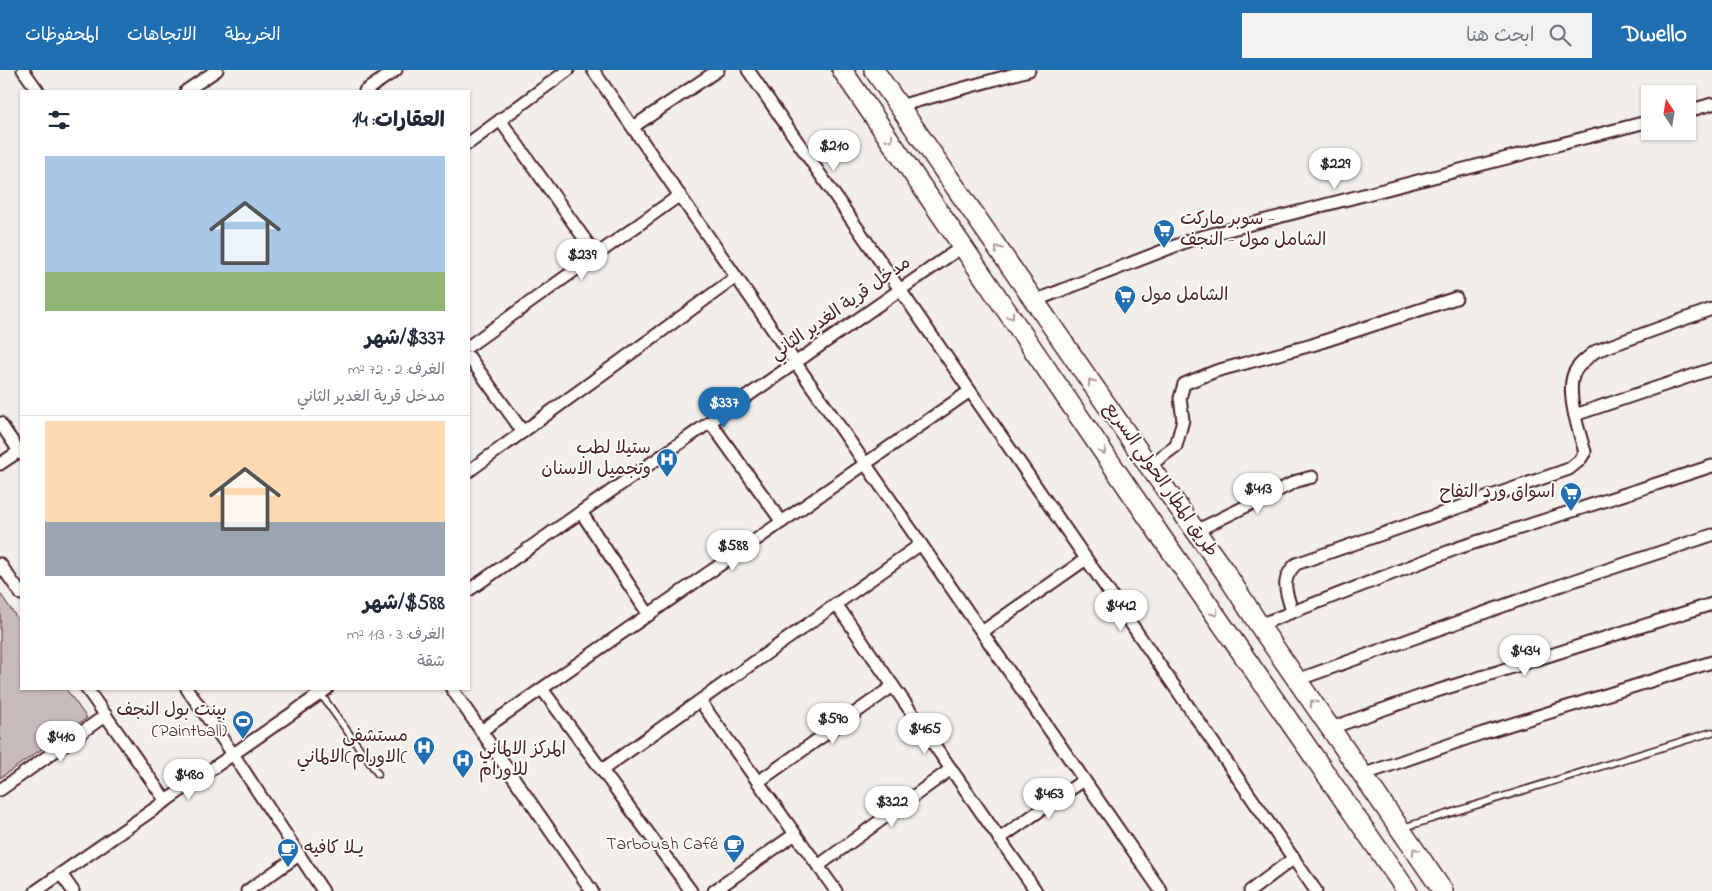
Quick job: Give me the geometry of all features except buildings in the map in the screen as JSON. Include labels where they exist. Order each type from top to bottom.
[{"type":"highway","name":"طريق المطار الحولي السريع","points":[[842,70],[1160,535],[1407,891]]},
{"type":"highway","name":"طريق المطار الحولي السريع","points":[[874,70],[1149,466],[1225,572],[1259,625],[1443,891]]},
{"type":"highway","points":[[1160,535],[1191,525]]},
{"type":"highway","points":[[1198,590],[1209,577],[1225,572]]},
{"type":"street","points":[[23,70],[37,90]]},
{"type":"street","points":[[187,90],[217,70]]},
{"type":"street","points":[[366,90],[396,70]]},
{"type":"street","points":[[470,142],[568,70]]},
{"type":"street","points":[[593,70],[1161,891]]},
{"type":"street","points":[[633,127],[718,70]]},
{"type":"street","points":[[748,70],[1316,891]]},
{"type":"street","points":[[899,106],[1029,70]]},
{"type":"street","points":[[1696,109],[1712,104]]},
{"type":"street","points":[[500,120],[596,255]]},
{"type":"street","points":[[1034,301],[1194,239],[1641,123]]},
{"type":"street","points":[[470,345],[680,195]]},
{"type":"street","name":"مدخل قرية الغدير الثاني","points":[[471,584],[582,512],[963,246]]},
{"type":"street","points":[[470,470],[736,277]]},
{"type":"street","points":[[1149,466],[1176,446],[1183,420],[1180,398],[1184,384],[1216,371],[1312,345],[1456,298]]},
{"type":"street","points":[[1292,612],[1285,582],[1288,572],[1296,564],[1569,469],[1579,461],[1585,452],[1575,414],[1572,387],[1573,375],[1582,363],[1596,351],[1712,309]]},
{"type":"street","points":[[470,358],[522,432]]},
{"type":"street","points":[[1575,414],[1712,369]]},
{"type":"street","points":[[481,731],[970,391]]},
{"type":"street","points":[[710,422],[782,522]]},
{"type":"street","points":[[0,423],[20,451]]},
{"type":"street","points":[[0,464],[20,453]]},
{"type":"street","points":[[1259,625],[1458,548],[1712,466]]},
{"type":"street","points":[[1191,525],[1297,481],[1312,477]]},
{"type":"street","points":[[582,512],[649,615]]},
{"type":"street","points":[[1297,680],[1567,583],[1712,535]]},
{"type":"street","points":[[602,770],[921,544]]},
{"type":"street","points":[[982,632],[1086,560]]},
{"type":"street","points":[[0,564],[20,593]]},
{"type":"street","points":[[836,604],[1036,891]]},
{"type":"street","points":[[1331,728],[1421,696],[1712,604]]},
{"type":"street","points":[[1362,775],[1493,730],[1712,662]]},
{"type":"street","points":[[758,782],[893,686]]},
{"type":"street","points":[[542,689],[690,891]]},
{"type":"street","points":[[89,690],[166,801]]},
{"type":"street","points":[[188,690],[233,754],[324,891]]},
{"type":"street","points":[[453,690],[592,891]]},
{"type":"street","points":[[36,891],[324,691]]},
{"type":"street","points":[[700,701],[836,891]]},
{"type":"street","points":[[0,790],[106,715]]},
{"type":"street","points":[[818,866],[951,769]]},
{"type":"street","points":[[999,839],[1084,780]]},
{"type":"street","points":[[714,891],[795,834]]},
{"type":"street","points":[[247,891],[299,855]]},
{"type":"street","points":[[1250,891],[1294,858]]},
{"type":"street","points":[[61,874],[73,891]]},
{"type":"lane","points":[[324,691],[378,774]]},
{"type":"lane","points":[[1400,828],[1712,732]]},
{"type":"place","name":"سوبر ماركت - الشامل مول - النجف","points":[[1164,249]]},
{"type":"place","name":"الشامل مول","points":[[1125,315]]},
{"type":"place","name":"ستيلا لطب وتجميل الاسنان","points":[[667,478]]},
{"type":"place","name":"اسواق ورد التفاح","points":[[1571,512]]},
{"type":"place","name":"بينت بول النجف (Paintball)","points":[[243,740]]},
{"type":"place","name":"مستشفى الاورام)الالماني(","points":[[424,766]]},
{"type":"place","name":"المركز الالماني للاورام","points":[[463,779]]},
{"type":"place","name":"Tarboush Café","points":[[734,864]]},
{"type":"place","name":"يـلا كافيه","points":[[288,868]]}]
